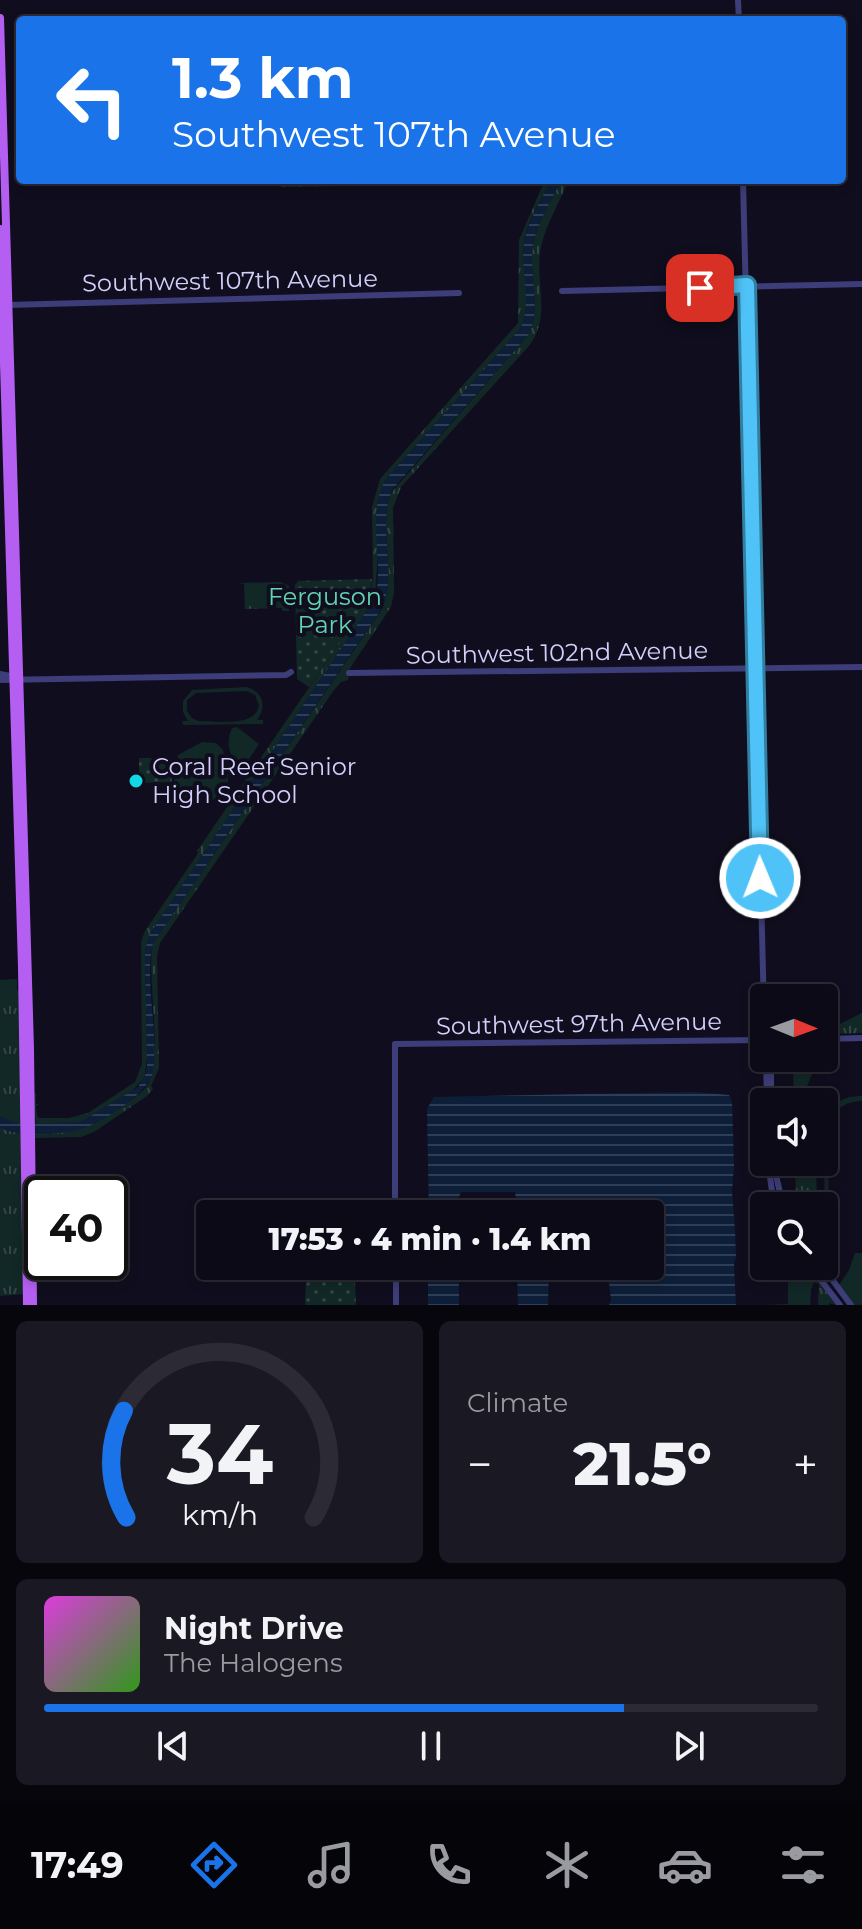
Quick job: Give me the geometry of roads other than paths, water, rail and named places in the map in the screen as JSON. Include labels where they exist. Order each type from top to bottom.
[{"type":"main road","points":[[0,18],[30,1305]]},
{"type":"main road","points":[[0,229],[5,305]]},
{"type":"street","points":[[743,184],[763,984]]},
{"type":"street","points":[[562,291],[862,284]]},
{"type":"street","name":"Southwest 107th Avenue","points":[[5,305],[459,293]]},
{"type":"street","name":"Southwest 102nd Avenue","points":[[349,673],[862,667]]},
{"type":"street","points":[[0,677],[286,675],[291,672]]},
{"type":"street","points":[[838,1039],[862,1038]]},
{"type":"street","name":"Southwest 97th Avenue","points":[[395,1200],[395,1044],[750,1040]]},
{"type":"street","points":[[396,1280],[396,1305]]},
{"type":"street","points":[[821,1280],[840,1305]]},
{"type":"street","points":[[832,1280],[851,1305]]},
{"type":"water","points":[[549,184],[559,184],[541,220],[533,245],[535,301],[529,334],[392,490],[386,520],[388,581],[381,610],[153,943],[150,975],[154,1055],[150,1080],[122,1107],[78,1130],[38,1134],[0,1128],[0,1116],[18,1124],[81,1122],[138,1087],[147,1066],[145,951],[149,935],[375,598],[377,507],[386,479],[520,329],[526,308],[524,243],[531,219]]},
{"type":"water","points":[[694,1092],[729,1095],[732,1102],[736,1305],[609,1305],[609,1280],[664,1280],[664,1200],[516,1200],[515,1192],[461,1192],[458,1200],[429,1200],[427,1109],[434,1097]]},
{"type":"water","points":[[428,1280],[459,1280],[459,1305],[428,1305]]},
{"type":"water","points":[[517,1280],[549,1280],[548,1305],[518,1305]]},
{"type":"place","name":"Coral Reef Senior High School","points":[[136,781]]},
{"type":"park label","name":"Ferguson Park","points":[[325,611]]}]
